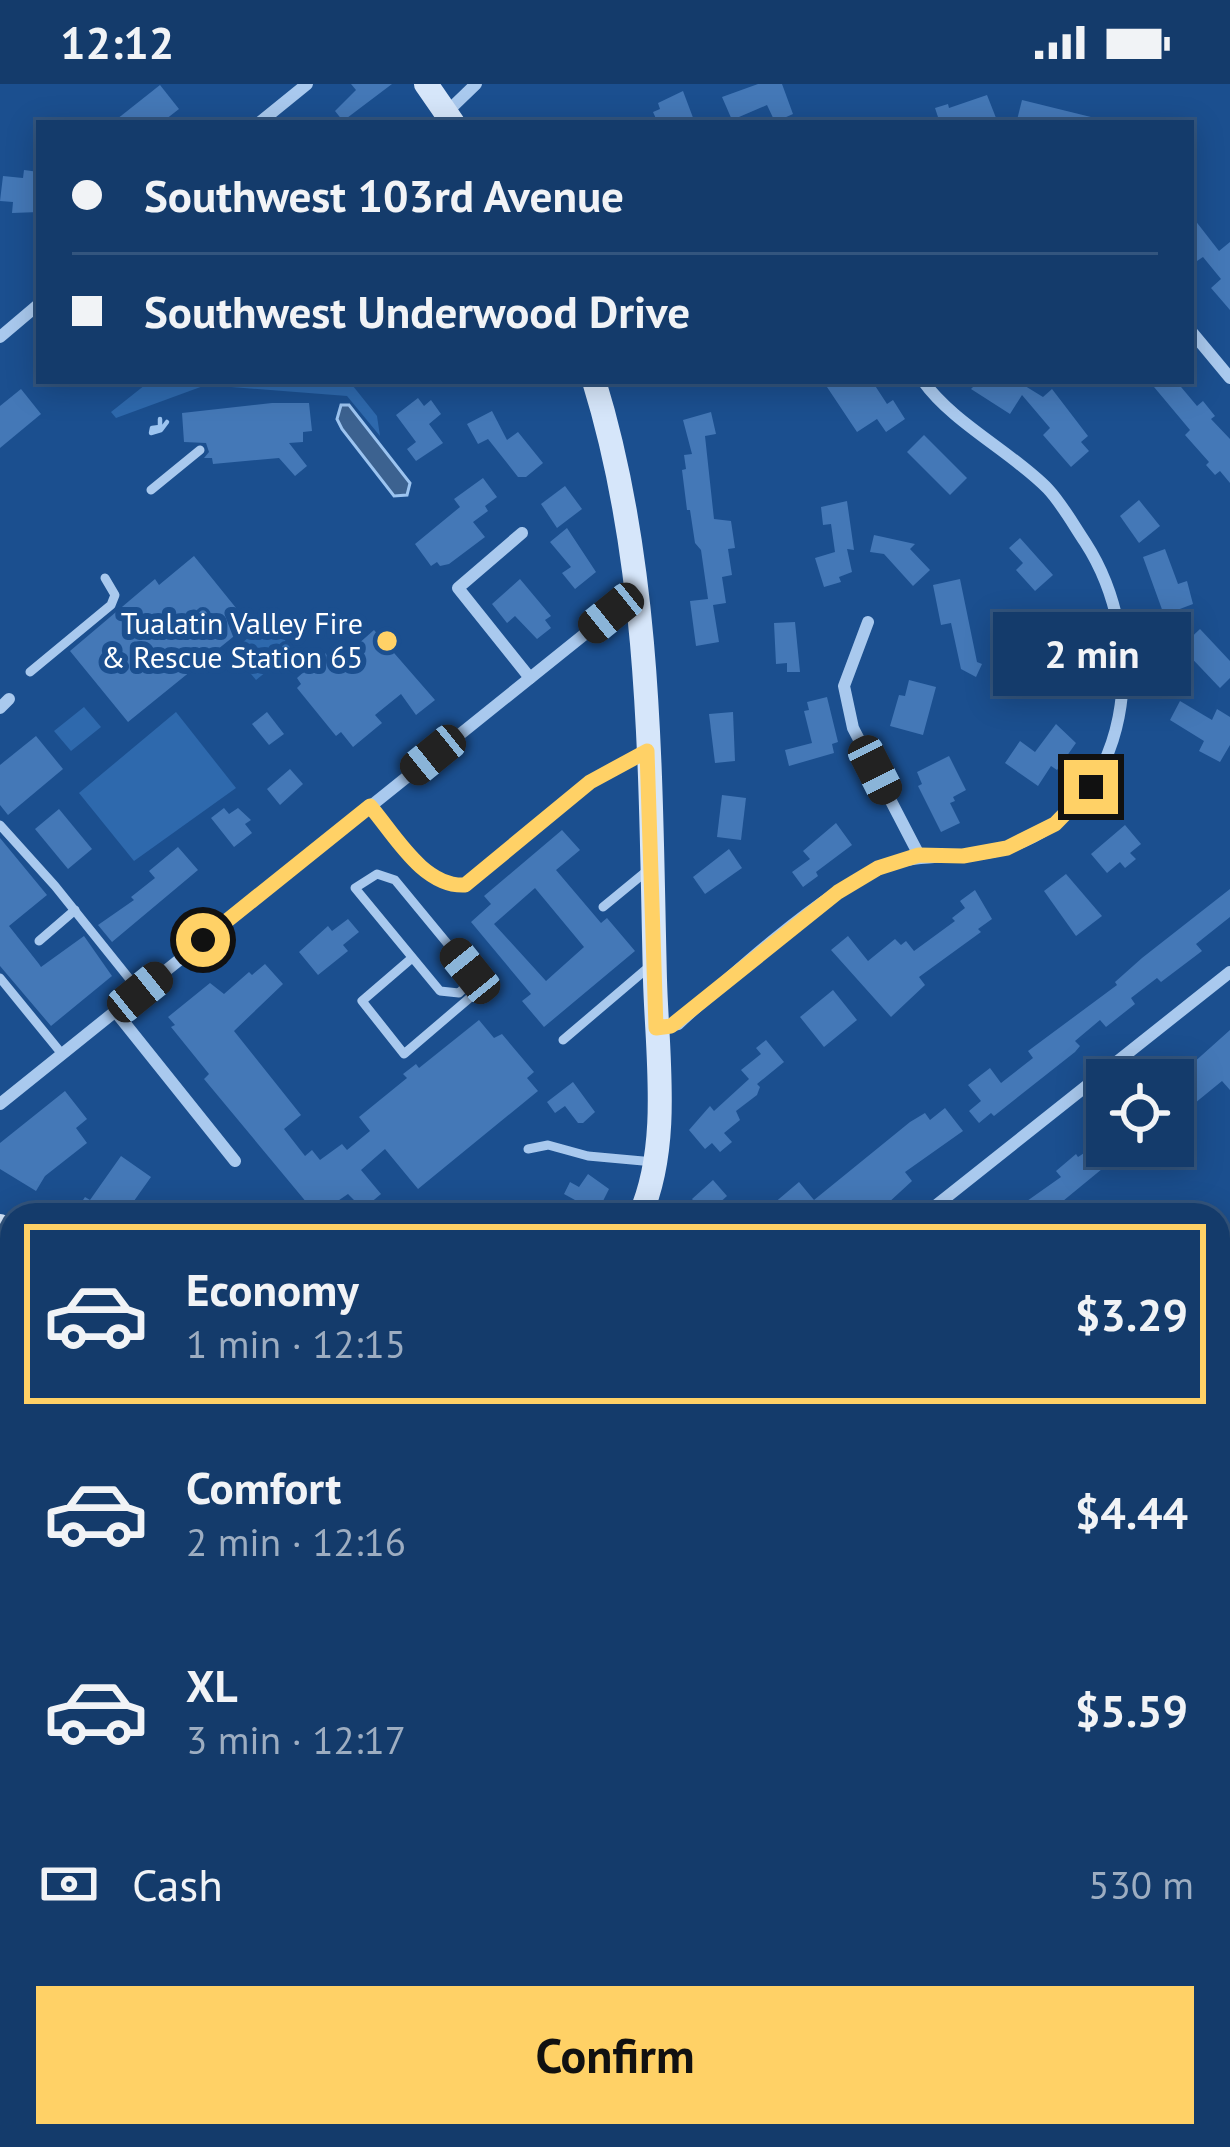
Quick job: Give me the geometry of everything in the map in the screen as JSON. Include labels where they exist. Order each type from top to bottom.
[{"type":"main road","points":[[426,84],[449,118]]},
{"type":"main road","points":[[595,384],[611,443],[635,602],[647,751],[656,1028],[654,1162],[643,1203]]},
{"type":"street","points":[[263,120],[307,84]]},
{"type":"street","points":[[449,118],[476,84]]},
{"type":"street","points":[[0,337],[36,307]]},
{"type":"street","points":[[1194,335],[1230,378]]},
{"type":"street","points":[[656,1028],[678,1024],[838,892],[878,868],[919,855],[963,856],[1007,848],[1055,824],[1091,787],[1119,732],[1126,666],[1112,592],[1088,546],[1049,490],[926,384]]},
{"type":"street","points":[[522,533],[458,588],[530,678]]},
{"type":"street","points":[[0,1104],[611,613],[635,602]]},
{"type":"street","points":[[868,622],[844,686],[853,728],[919,855]]},
{"type":"street","points":[[939,1203],[1230,972]]},
{"type":"street","points":[[115,1011],[235,1161]]},
{"type":"lane","points":[[151,490],[200,450]]},
{"type":"lane","points":[[30,672],[112,604],[116,595],[105,578]]},
{"type":"lane","points":[[370,806],[442,883],[465,885],[590,782],[647,751]]},
{"type":"lane","points":[[0,825],[140,992]]},
{"type":"lane","points":[[395,880],[417,861]]},
{"type":"lane","points":[[603,908],[652,866]]},
{"type":"lane","points":[[412,958],[362,1001],[404,1054],[479,990],[470,971],[395,880],[377,874],[355,888],[445,994],[459,993],[471,981]]},
{"type":"lane","points":[[39,940],[75,910]]},
{"type":"lane","points":[[563,1040],[655,963]]},
{"type":"lane","points":[[0,978],[62,1054]]},
{"type":"lane","points":[[529,1149],[548,1145],[588,1156],[654,1162]]},
{"type":"shaded area","points":[[146,384],[351,384],[377,416],[380,436],[347,396],[206,385],[116,418],[111,412]]},
{"type":"shaded area","points":[[341,405],[349,405],[410,483],[407,495],[394,496],[342,429],[337,419]]},
{"type":"shaded area","points":[[269,621],[293,650],[256,680],[232,651]]},
{"type":"shaded area","points":[[84,707],[101,727],[71,751],[54,731]]},
{"type":"shaded area","points":[[176,712],[236,788],[134,861],[79,793]]},
{"type":"building","points":[[351,84],[392,84],[342,120],[335,111],[356,90]]},
{"type":"building","points":[[758,84],[782,84],[793,114],[774,120],[767,105],[732,120],[722,97]]},
{"type":"building","points":[[160,85],[179,109],[165,120],[116,120]]},
{"type":"building","points":[[683,91],[694,120],[657,120],[653,112],[660,109],[658,103]]},
{"type":"building","points":[[987,95],[997,120],[939,120],[935,108],[948,104],[949,108]]},
{"type":"building","points":[[1022,100],[1095,118],[1095,120],[1017,120]]},
{"type":"building","points":[[24,170],[36,172],[36,212],[12,213],[13,202],[0,201],[3,176],[23,178]]},
{"type":"building","points":[[1194,219],[1219,251],[1230,242],[1230,310],[1211,288],[1221,279],[1203,257],[1194,263]]},
{"type":"building","points":[[874,384],[887,404],[893,400],[905,419],[886,432],[877,419],[857,432],[827,387]]},
{"type":"building","points":[[976,384],[1022,384],[1043,397],[1052,389],[1088,436],[1081,442],[1089,451],[1071,467],[1043,435],[1050,428],[1022,395],[1010,414],[971,389]]},
{"type":"building","points":[[1152,384],[1179,384],[1197,406],[1203,401],[1215,416],[1211,419],[1230,439],[1230,483],[1206,465],[1209,462],[1185,435],[1190,430]]},
{"type":"building","points":[[21,389],[41,414],[0,448],[0,406]]},
{"type":"building","points":[[418,398],[424,406],[431,400],[441,414],[429,424],[443,443],[416,461],[407,449],[416,442],[396,415]]},
{"type":"building","points":[[309,403],[312,431],[303,432],[303,442],[289,443],[307,466],[295,476],[279,458],[213,464],[212,458],[204,458],[209,452],[206,443],[184,442],[182,413]]},
{"type":"building","points":[[492,411],[507,440],[518,432],[543,463],[526,477],[518,477],[488,439],[478,444],[467,424]]},
{"type":"building","points":[[711,412],[716,434],[705,436],[714,519],[731,521],[735,548],[728,549],[732,575],[722,577],[726,603],[713,605],[719,642],[696,646],[690,601],[708,599],[701,550],[687,510],[682,470],[686,469],[684,455],[692,454],[683,420]]},
{"type":"building","points":[[924,435],[967,478],[950,495],[907,452]]},
{"type":"building","points":[[483,478],[497,497],[473,522],[485,537],[449,564],[431,566],[415,544],[460,507],[454,499]]},
{"type":"building","points":[[565,486],[582,509],[557,528],[541,504]]},
{"type":"building","points":[[1139,500],[1160,526],[1139,543],[1120,516]]},
{"type":"building","points":[[847,501],[852,572],[839,577],[841,582],[824,587],[815,558],[835,552],[831,524],[823,525],[821,507]]},
{"type":"building","points":[[567,528],[596,572],[575,589],[562,573],[571,567],[550,542]]},
{"type":"building","points":[[874,535],[915,544],[910,549],[930,570],[913,586],[884,554],[870,552]]},
{"type":"building","points":[[1020,538],[1053,575],[1035,591],[1016,570],[1023,563],[1009,548]]},
{"type":"building","points":[[1165,549],[1178,584],[1187,581],[1193,604],[1164,615],[1143,557]]},
{"type":"building","points":[[194,556],[249,624],[128,722],[70,651],[155,579],[159,585]]},
{"type":"building","points":[[520,579],[551,616],[545,620],[551,628],[537,639],[515,616],[507,623],[492,604]]},
{"type":"building","points":[[960,579],[977,662],[982,664],[976,677],[961,669],[951,623],[941,625],[933,585]]},
{"type":"building","points":[[795,622],[800,672],[787,672],[787,663],[776,664],[774,623]]},
{"type":"building","points":[[1200,629],[1230,661],[1230,678],[1220,688],[1181,647]]},
{"type":"building","points":[[374,630],[435,700],[416,715],[401,694],[375,715],[382,723],[353,747],[341,732],[336,736],[297,688],[301,684],[297,678],[325,653],[333,662],[340,660]]},
{"type":"building","points":[[1048,646],[1090,649],[1088,699],[1040,698]]},
{"type":"building","points":[[909,680],[936,687],[923,735],[890,726]]},
{"type":"building","points":[[827,697],[838,742],[832,744],[834,753],[789,766],[785,750],[812,743],[804,711],[809,710],[807,702]]},
{"type":"building","points":[[1180,701],[1212,720],[1217,709],[1230,717],[1230,745],[1220,762],[1199,751],[1204,741],[1170,720]]},
{"type":"building","points":[[267,712],[284,734],[269,745],[252,724]]},
{"type":"building","points":[[733,712],[735,761],[715,763],[709,714]]},
{"type":"building","points":[[1056,724],[1076,743],[1057,770],[1051,766],[1038,786],[1005,763],[1020,741],[1035,752]]},
{"type":"building","points":[[36,736],[63,769],[8,815],[0,805],[0,765]]},
{"type":"building","points":[[949,756],[966,790],[950,803],[960,823],[941,832],[918,786],[922,784],[917,772]]},
{"type":"building","points":[[290,769],[303,784],[280,805],[267,789]]},
{"type":"building","points":[[722,795],[746,798],[741,840],[717,837]]},
{"type":"building","points":[[224,808],[229,814],[238,808],[251,820],[245,824],[252,833],[234,847],[211,818]]},
{"type":"building","points":[[59,809],[92,849],[68,869],[35,829]]},
{"type":"building","points":[[836,823],[852,845],[803,887],[792,872],[810,859],[803,851]]},
{"type":"building","points":[[1125,825],[1141,844],[1130,853],[1136,859],[1125,868],[1120,862],[1107,873],[1091,854]]},
{"type":"building","points":[[562,830],[580,850],[556,870],[601,923],[607,918],[635,951],[544,1027],[522,1001],[531,994],[471,922],[491,904],[484,896]],"holes":[[[535,888],[584,947],[546,981],[494,924]]]},
{"type":"building","points":[[0,838],[47,895],[9,926],[41,967],[84,936],[112,976],[51,1026],[0,966]]},
{"type":"building","points":[[178,847],[198,870],[112,942],[98,925],[134,900],[131,897],[155,878],[149,871]]},
{"type":"building","points":[[729,849],[742,868],[705,894],[693,877]]},
{"type":"building","points":[[1066,874],[1102,916],[1076,936],[1044,891]]},
{"type":"building","points":[[1230,889],[1230,917],[1196,944],[1202,951],[1131,998],[1135,1004],[1106,1027],[1100,1020],[1075,1041],[1080,1046],[1075,1052],[979,1123],[969,1111],[981,1101],[968,1085],[990,1068],[1001,1083],[1033,1058],[1028,1051],[1117,985],[1142,958]]},
{"type":"building","points":[[975,890],[992,919],[919,977],[925,985],[891,1017],[831,950],[848,936],[868,961],[895,939],[901,945],[906,941],[914,951],[955,921],[952,918],[965,908],[960,901]]},
{"type":"building","points":[[348,919],[359,932],[343,945],[348,951],[318,975],[299,952],[328,926],[332,931]]},
{"type":"building","points":[[265,964],[283,984],[234,1031],[301,1115],[284,1129],[305,1156],[312,1150],[320,1160],[342,1144],[347,1150],[370,1131],[359,1117],[407,1078],[403,1074],[416,1064],[419,1068],[479,1020],[494,1038],[502,1034],[534,1072],[527,1078],[538,1091],[418,1189],[385,1149],[361,1170],[381,1194],[370,1203],[357,1203],[348,1194],[335,1203],[307,1203],[204,1079],[209,1074],[168,1017],[210,983],[224,994],[249,972],[252,975]]},
{"type":"building","points":[[833,990],[857,1020],[824,1047],[800,1017]]},
{"type":"building","points":[[1230,1030],[1230,1090],[1222,1081],[1194,1104],[1194,1062]]},
{"type":"building","points":[[766,1040],[784,1062],[757,1084],[757,1095],[736,1111],[740,1120],[724,1133],[732,1142],[720,1152],[712,1143],[705,1149],[689,1130],[710,1106],[714,1111],[749,1079],[741,1070],[761,1054],[756,1048]]},
{"type":"building","points":[[573,1082],[595,1112],[583,1123],[565,1106],[555,1113],[547,1102]]},
{"type":"building","points":[[65,1091],[87,1119],[76,1128],[87,1143],[45,1176],[36,1191],[0,1169],[0,1143]]},
{"type":"building","points":[[945,1108],[963,1131],[905,1172],[912,1181],[888,1203],[774,1203],[799,1182],[814,1200],[910,1122],[925,1113],[930,1120]]},
{"type":"building","points":[[1086,1152],[1086,1167],[1104,1167],[1064,1203],[1024,1203],[1061,1177],[1056,1171]]},
{"type":"building","points":[[121,1156],[151,1177],[133,1203],[81,1203],[85,1197],[90,1200]]},
{"type":"building","points":[[588,1174],[609,1189],[602,1203],[573,1203],[564,1194],[570,1182],[579,1187]]},
{"type":"building","points":[[713,1180],[727,1196],[719,1203],[692,1199]]},
{"type":"waterway","points":[[160,419],[160,427],[152,428],[151,433],[161,430],[167,422]]},
{"type":"place","name":"Tualatin Valley Fire & Rescue Station 65","points":[[387,641]]},
{"type":"route","points":[[203,940],[370,806],[427,872],[442,883],[465,885],[590,782],[647,751],[656,1028],[671,1026],[792,927],[878,868],[919,855],[963,856],[1007,848],[1055,824],[1091,787]]}]
